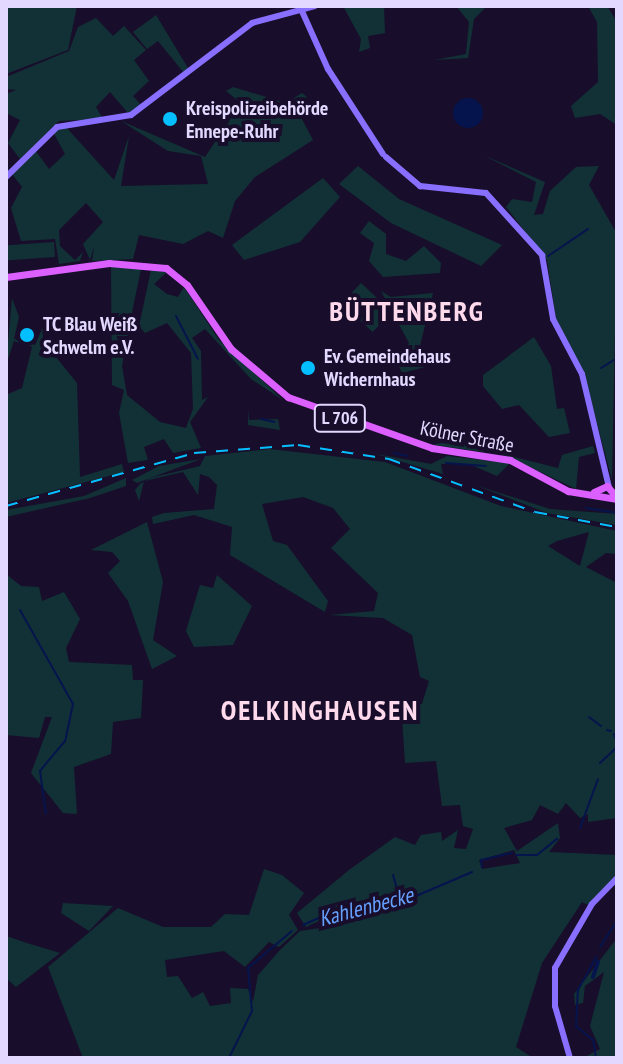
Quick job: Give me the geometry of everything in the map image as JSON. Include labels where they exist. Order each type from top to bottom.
[{"type":"main road","name":"Kölner Straße","points":[[9,277],[109,263],[166,268],[183,280],[236,355],[288,397],[432,448],[505,458],[564,490],[609,493]]},
{"type":"street","points":[[6,177],[67,123],[131,115],[252,23],[315,6]]},
{"type":"street","points":[[301,9],[384,156],[420,186],[483,191],[523,226],[545,261],[553,319],[581,370],[609,493]]},
{"type":"street","points":[[570,1058],[555,1006],[555,968],[592,904],[617,878]]},
{"type":"green space","points":[[6,6],[77,6],[68,50],[6,74]]},
{"type":"green space","points":[[343,6],[384,6],[385,33],[368,36],[370,48],[359,52],[361,39]]},
{"type":"green space","points":[[456,6],[487,6],[474,19],[468,58],[435,60],[466,54],[469,22]]},
{"type":"green space","points":[[588,6],[607,6],[617,22],[617,125],[600,114],[575,118],[571,106],[598,82],[597,22]]},
{"type":"green space","points":[[156,15],[188,68],[184,73],[158,41],[147,49],[133,32]]},
{"type":"green space","points":[[96,18],[113,36],[124,26],[146,50],[134,60],[149,81],[133,96],[142,106],[128,113],[110,92],[96,107],[103,119],[59,121],[20,159],[8,143],[20,120],[6,113],[6,94],[16,90],[7,89],[6,77],[69,51],[78,27]]},
{"type":"green space","points":[[233,87],[286,103],[302,93],[307,97],[294,104],[313,140],[255,177],[235,201],[223,238],[208,231],[183,244],[139,235],[133,259],[92,261],[94,246],[90,260],[83,244],[103,222],[86,203],[59,230],[60,246],[75,260],[83,252],[80,261],[59,264],[55,239],[21,241],[11,208],[22,187],[12,174],[35,150],[49,169],[65,154],[53,132],[65,126],[114,180],[129,136],[121,186],[208,184],[201,156],[168,151],[121,121],[205,157],[241,103],[226,91]]},
{"type":"green space","points":[[483,155],[545,182],[534,215],[543,214],[550,191],[576,167],[599,166],[589,185],[617,234],[612,480],[585,378],[557,325],[547,260],[506,207],[512,199],[532,202],[536,182]]},
{"type":"green space","points":[[358,166],[399,199],[502,245],[481,266],[391,223],[339,184]]},
{"type":"green space","points":[[323,178],[340,197],[300,242],[244,260],[232,245]]},
{"type":"green space","points":[[369,221],[386,234],[386,254],[406,261],[424,246],[441,263],[440,273],[383,277],[369,261],[374,243],[360,233]]},
{"type":"green space","points":[[54,242],[55,257],[8,260],[7,245]]},
{"type":"green space","points":[[111,265],[141,269],[129,327],[120,324],[128,333],[122,366],[127,395],[160,422],[186,428],[193,409],[191,353],[167,323],[145,333],[139,326],[151,270],[167,272],[154,284],[167,294],[178,297],[184,287],[219,340],[283,400],[251,379],[205,329],[192,338],[201,351],[202,400],[208,397],[190,422],[201,448],[173,453],[164,439],[144,447],[148,460],[128,463],[119,413],[124,390],[112,385]]},
{"type":"green space","points":[[361,283],[392,312],[373,332],[342,303]]},
{"type":"green space","points":[[381,291],[391,297],[433,293],[418,354],[425,367],[402,373],[397,362],[409,343]]},
{"type":"green space","points":[[12,298],[19,317],[14,339],[35,345],[43,327],[43,341],[77,383],[80,477],[122,464],[124,472],[6,503],[6,395],[22,388],[32,347],[14,341],[6,365]]},
{"type":"green space","points":[[534,337],[551,366],[557,409],[564,408],[570,433],[549,437],[519,405],[502,409],[483,386],[483,375]]},
{"type":"green space","points":[[248,409],[249,420],[278,419],[280,430],[248,425]]},
{"type":"green space","points":[[451,440],[468,442],[485,452],[433,445]]},
{"type":"green space","points":[[593,446],[595,453],[579,457],[576,489],[502,454],[558,468],[562,455]]},
{"type":"green space","points":[[269,449],[385,462],[501,506],[617,531],[617,554],[606,553],[586,567],[617,583],[617,818],[588,822],[588,814],[580,818],[566,803],[558,814],[540,805],[532,820],[504,828],[517,851],[558,823],[560,838],[549,852],[617,855],[617,876],[588,905],[582,902],[542,963],[516,1047],[533,1058],[83,1058],[48,967],[118,908],[163,927],[211,927],[225,914],[249,915],[264,869],[282,875],[304,893],[289,915],[298,930],[279,947],[269,942],[245,967],[224,951],[165,960],[167,977],[178,976],[192,998],[203,992],[210,1006],[231,1003],[230,988],[248,989],[253,1002],[258,975],[280,950],[300,931],[320,928],[319,921],[306,927],[297,913],[349,870],[395,837],[415,845],[421,835],[441,832],[442,841],[458,830],[454,848],[466,849],[473,829],[463,826],[460,805],[442,806],[436,761],[405,763],[402,718],[406,703],[422,704],[429,681],[420,677],[412,635],[383,618],[329,615],[374,611],[378,593],[331,548],[350,529],[333,508],[303,497],[262,504],[273,541],[287,545],[328,601],[325,612],[230,555],[232,527],[194,515],[153,524],[152,517],[164,513],[214,509],[217,485],[200,474],[198,495],[183,472],[146,481],[200,466],[205,456]],"holes":[[[589,532],[580,566],[548,546],[557,541]],[[514,850],[520,863],[482,869],[479,860]]]},
{"type":"green space","points":[[376,454],[431,464],[447,456],[510,463],[497,476],[469,464],[441,464],[443,474]]},
{"type":"green space","points":[[201,459],[137,483],[132,480],[159,466]]},
{"type":"green space","points":[[126,478],[126,486],[90,498],[6,517],[6,510],[84,496]]},
{"type":"green space","points":[[144,482],[139,501],[135,490]]},
{"type":"green space","points":[[475,485],[550,509],[617,514],[617,525],[547,513]]},
{"type":"green space","points":[[147,522],[163,582],[153,640],[177,656],[152,669],[128,601],[108,573],[120,561],[112,552],[91,550]]},
{"type":"green space","points":[[6,574],[21,586],[39,587],[42,601],[64,592],[80,619],[66,648],[69,662],[132,665],[133,680],[143,680],[141,718],[113,722],[111,754],[74,767],[77,814],[63,813],[31,773],[52,717],[45,717],[39,738],[6,735]]},
{"type":"green space","points":[[217,575],[252,606],[233,645],[194,647],[186,631],[200,585],[213,588]]},
{"type":"green space","points":[[63,903],[113,906],[89,931],[61,913]]},
{"type":"green space","points":[[6,936],[60,953],[16,987],[6,978]]},
{"type":"green space","points":[[617,938],[617,1058],[583,1058],[600,1049],[590,1026],[604,972],[585,986],[583,1003],[575,1005],[574,994]]},
{"type":"shaded area","points":[[468,98],[478,103],[483,113],[478,123],[468,128],[458,123],[453,113],[458,103]]},
{"type":"waterway","points":[[548,256],[588,229]]},
{"type":"waterway","points":[[176,316],[198,359]]},
{"type":"waterway","points":[[601,368],[614,360]]},
{"type":"waterway","points":[[261,419],[275,422]]},
{"type":"waterway","points":[[394,453],[408,456]]},
{"type":"waterway","points":[[446,463],[486,466]]},
{"type":"waterway","points":[[586,508],[617,513]]},
{"type":"waterway","points":[[20,610],[73,704],[65,741],[40,771],[46,814]]},
{"type":"waterway","points":[[589,717],[601,726]]},
{"type":"waterway","points":[[607,730],[611,731]]},
{"type":"waterway","points":[[614,734],[617,743]]},
{"type":"waterway","name":"Kahlenbecke","points":[[600,763],[617,747]]},
{"type":"waterway","name":"Kahlenbecke","points":[[580,828],[598,779]]},
{"type":"waterway","name":"Kahlenbecke","points":[[516,855],[537,855],[557,839]]},
{"type":"waterway","name":"Kahlenbecke","points":[[482,867],[481,860],[512,853]]},
{"type":"waterway","name":"Kahlenbecke","points":[[303,925],[339,909],[416,896],[472,872]]},
{"type":"waterway","points":[[393,875],[400,900]]},
{"type":"waterway","points":[[600,947],[617,921]]},
{"type":"waterway","name":"Kahlenbecke","points":[[229,1058],[252,1011],[248,968],[292,931]]},
{"type":"waterway","points":[[596,957],[578,990],[576,1026],[593,1040],[596,1058]]},
{"type":"waterway","points":[[593,977],[598,962]]},
{"type":"railway","points":[[6,506],[194,453],[298,445],[389,459],[535,512],[617,527]]},
{"type":"place","name":"Kreispolizeibehörde Ennepe-Ruhr","points":[[170,119]]},
{"type":"place","name":"TC Blau Weiß Schwelm e.V.","points":[[27,335]]},
{"type":"place","name":"Ev. Gemeindehaus Wichernhaus","points":[[308,368]]},
{"type":"district","name":"BÜTTENBERG","points":[[407,311]]},
{"type":"district","name":"OELKINGHAUSEN","points":[[320,710]]}]
